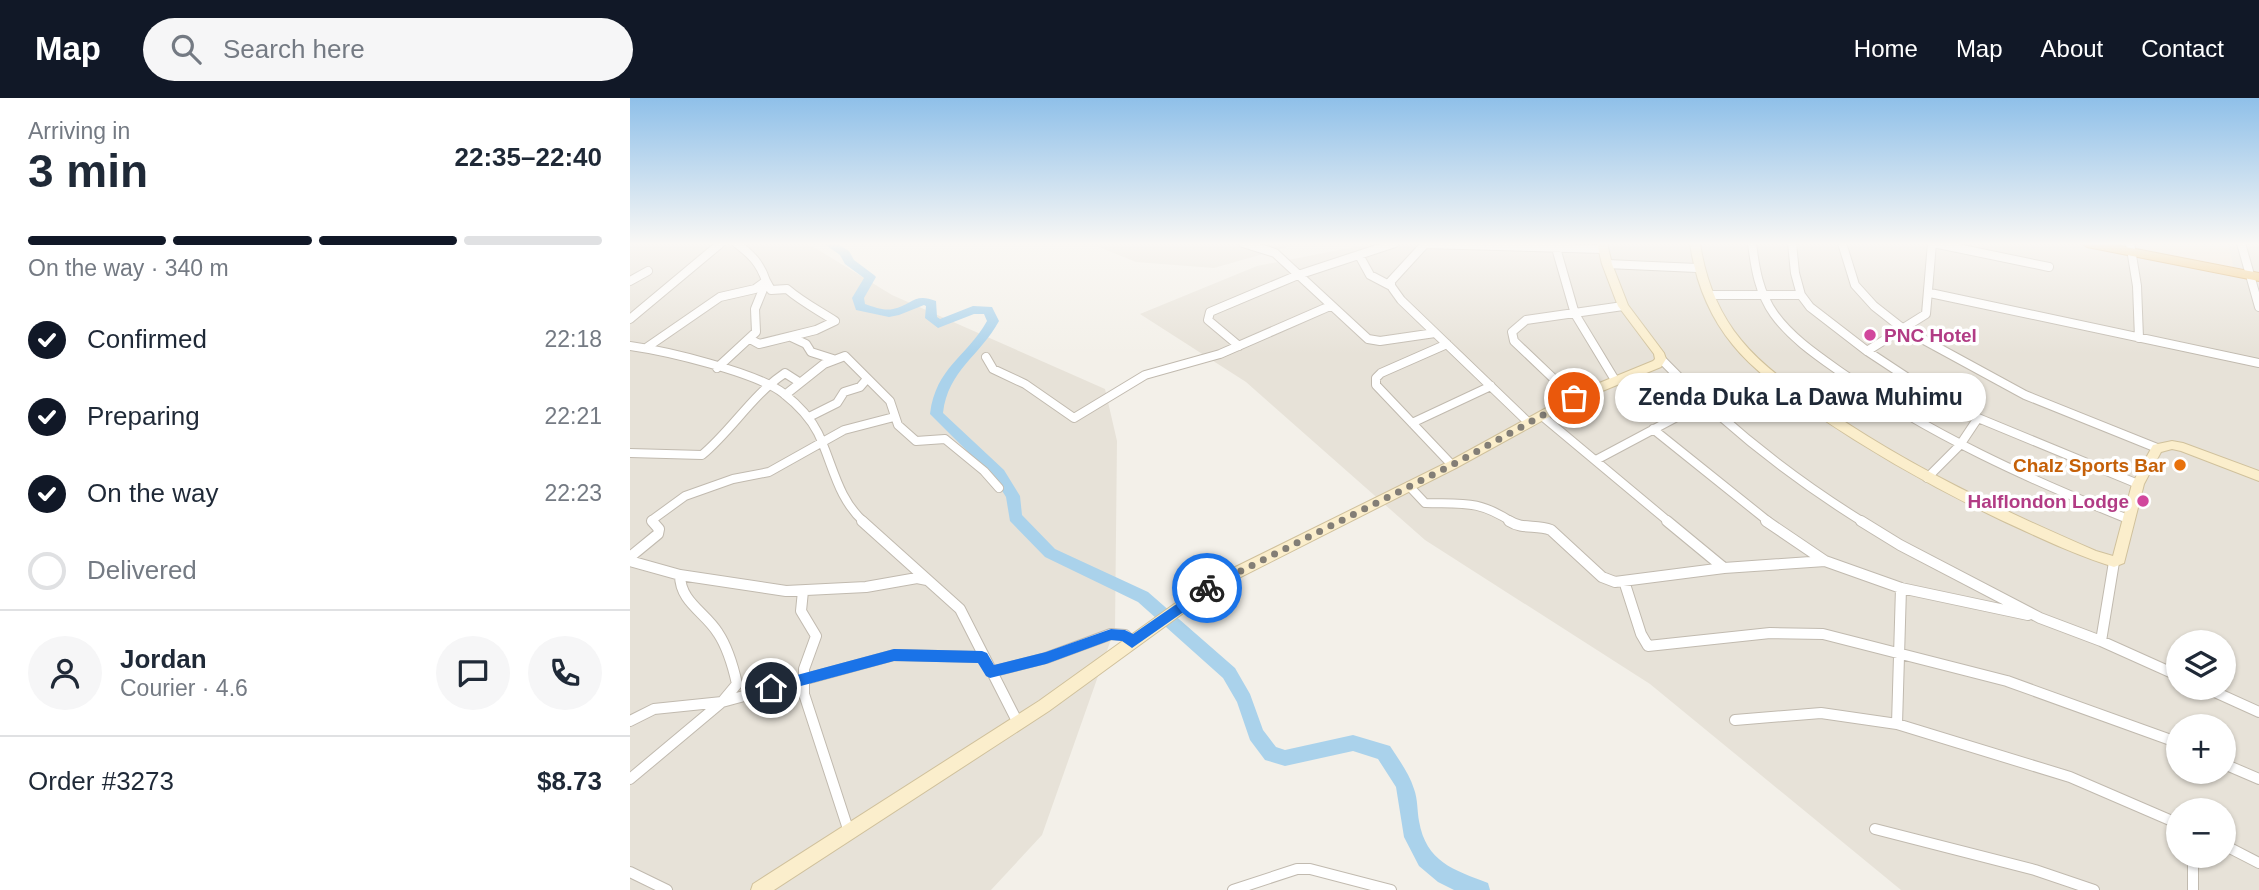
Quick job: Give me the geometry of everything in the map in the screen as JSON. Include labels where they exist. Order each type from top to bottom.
[{"type":"street","points":[[630,319],[677,280]]},
{"type":"street","points":[[1239,346],[1208,320],[1210,312],[1286,280]]},
{"type":"street","points":[[1303,280],[1368,339],[1380,341],[1435,333]]},
{"type":"street","points":[[1375,280],[1391,286],[1401,300],[1529,423]]},
{"type":"street","points":[[1391,286],[1392,280]]},
{"type":"street","points":[[1565,280],[1575,314],[1615,380]]},
{"type":"street","points":[[1613,280],[1623,306],[1661,359],[1703,403],[1821,496],[1900,545],[2040,618],[2166,670]]},
{"type":"street","points":[[1702,280],[1739,344],[1785,386],[1859,438],[1927,478],[2047,536],[2114,562]]},
{"type":"street","points":[[1759,280],[1769,308],[1787,329],[1812,351],[1891,407],[2039,484],[2128,519]]},
{"type":"street","points":[[1797,280],[1801,295],[1810,307],[1867,351],[1917,384],[1978,418],[2138,484]]},
{"type":"street","points":[[1853,280],[1874,306],[1902,328],[2025,396],[2157,448]]},
{"type":"street","points":[[1867,351],[1926,314],[1931,280]]},
{"type":"street","points":[[2136,280],[2139,338]]},
{"type":"street","points":[[2255,280],[2259,307]]},
{"type":"street","points":[[750,339],[759,344],[774,336],[791,337],[835,321],[814,307],[804,304],[787,289],[771,290],[766,281]]},
{"type":"street","points":[[716,368],[750,339],[757,327],[755,309],[766,281]]},
{"type":"street","points":[[646,348],[714,301],[729,293],[739,295],[766,281]]},
{"type":"street","points":[[1930,293],[2259,363]]},
{"type":"street","points":[[1709,295],[1801,295]]},
{"type":"street","points":[[986,357],[993,369],[1025,384],[1074,418],[1145,375],[1239,346],[1330,306]]},
{"type":"street","points":[[1574,398],[1514,341],[1512,332],[1527,320],[1623,306]]},
{"type":"street","points":[[791,337],[806,344],[811,352],[833,359]]},
{"type":"street","points":[[1447,344],[1396,364],[1376,378],[1376,385],[1452,465]]},
{"type":"street","points":[[630,346],[737,373],[785,395],[809,417],[839,489],[857,516],[960,609],[1017,723]]},
{"type":"street","points":[[785,395],[833,359],[845,356],[866,380],[890,401],[898,425],[916,441],[945,439],[984,471],[999,488]]},
{"type":"street","points":[[759,890],[1017,723],[1210,586],[1452,465],[1574,398],[1657,364],[1661,359]]},
{"type":"street","points":[[630,453],[698,456],[714,445],[765,386],[785,373],[799,382]]},
{"type":"street","points":[[809,417],[837,403],[844,392],[860,387],[866,380]]},
{"type":"street","points":[[1412,423],[1490,386]]},
{"type":"street","points":[[1718,416],[1785,386]]},
{"type":"street","points":[[1596,460],[1703,403]]},
{"type":"street","points":[[1542,416],[1724,568]]},
{"type":"street","points":[[630,559],[658,534],[659,529],[652,520],[685,496],[733,479],[769,472],[844,430],[894,417]]},
{"type":"street","points":[[1927,478],[1960,445],[1978,418]]},
{"type":"street","points":[[1653,429],[1758,514],[1825,561],[1901,588],[2040,618]]},
{"type":"street","points":[[2101,641],[2114,562],[2119,559],[2138,484],[2157,448],[2164,445],[2183,447],[2259,476]]},
{"type":"street","points":[[1409,486],[1425,503],[1478,505],[1490,508],[1519,527],[1543,527],[1550,530],[1602,577],[1615,582],[1724,568],[1825,561]]},
{"type":"street","points":[[630,559],[680,575],[735,585],[803,591],[866,587],[908,579],[928,581]]},
{"type":"street","points":[[630,779],[722,702],[737,684],[720,635],[709,618],[688,601],[680,589],[680,575]]},
{"type":"street","points":[[1624,581],[1641,634],[1648,646],[1723,636],[1801,632],[1899,651],[2007,681],[2166,738]]},
{"type":"street","points":[[1897,723],[1901,588]]},
{"type":"street","points":[[803,591],[802,611],[816,636],[804,669],[804,694],[849,832]]},
{"type":"street","points":[[990,672],[1046,658],[1111,635],[1125,635],[1132,642]]},
{"type":"street","points":[[630,721],[654,709],[722,702],[894,655],[982,657]]},
{"type":"street","points":[[2232,700],[2259,712]]},
{"type":"street","points":[[1735,720],[1821,713],[1897,723],[2070,777],[2166,818]]},
{"type":"street","points":[[2236,769],[2259,779]]},
{"type":"street","points":[[1875,829],[2035,870],[2094,890]]},
{"type":"street","points":[[2236,851],[2259,863]]},
{"type":"street","points":[[2193,868],[2193,890]]},
{"type":"street","points":[[1233,890],[1297,869],[1310,869],[1391,890]]},
{"type":"street","points":[[630,872],[667,890]]},
{"type":"shaded area","points":[[630,280],[867,280],[892,295],[1105,389],[1117,441],[1115,628],[1042,835],[991,890],[630,890]]},
{"type":"shaded area","points":[[1223,280],[2259,280],[2259,890],[1901,890],[1650,684],[1425,540],[1246,382],[1140,314]]},
{"type":"waterway","points":[[868,280],[858,298],[860,307],[879,312],[895,312],[915,302],[926,301],[932,304],[931,318],[938,324],[973,310],[988,310],[993,321],[978,344],[943,385],[936,414],[999,474],[1013,496],[1015,517],[1050,553],[1143,597],[1229,673],[1244,699],[1256,734],[1271,754],[1285,758],[1353,743],[1384,752],[1403,784],[1413,837],[1426,859],[1445,875],[1481,890]]},
{"type":"way so far","points":[[1207,588],[1452,465],[1574,398]]},
{"type":"place","name":"PNC Hotel","points":[[1870,335]]},
{"type":"place","name":"Zenda Duka La Dawa Muhimu","points":[[1574,398]]},
{"type":"place","name":"Chalz Sports Bar","points":[[2180,465]]},
{"type":"place","name":"Halflondon Lodge","points":[[2143,501]]},
{"type":"route","points":[[771,688],[894,655],[982,657],[990,672],[1046,658],[1111,635],[1125,635],[1132,642],[1207,588]]}]
